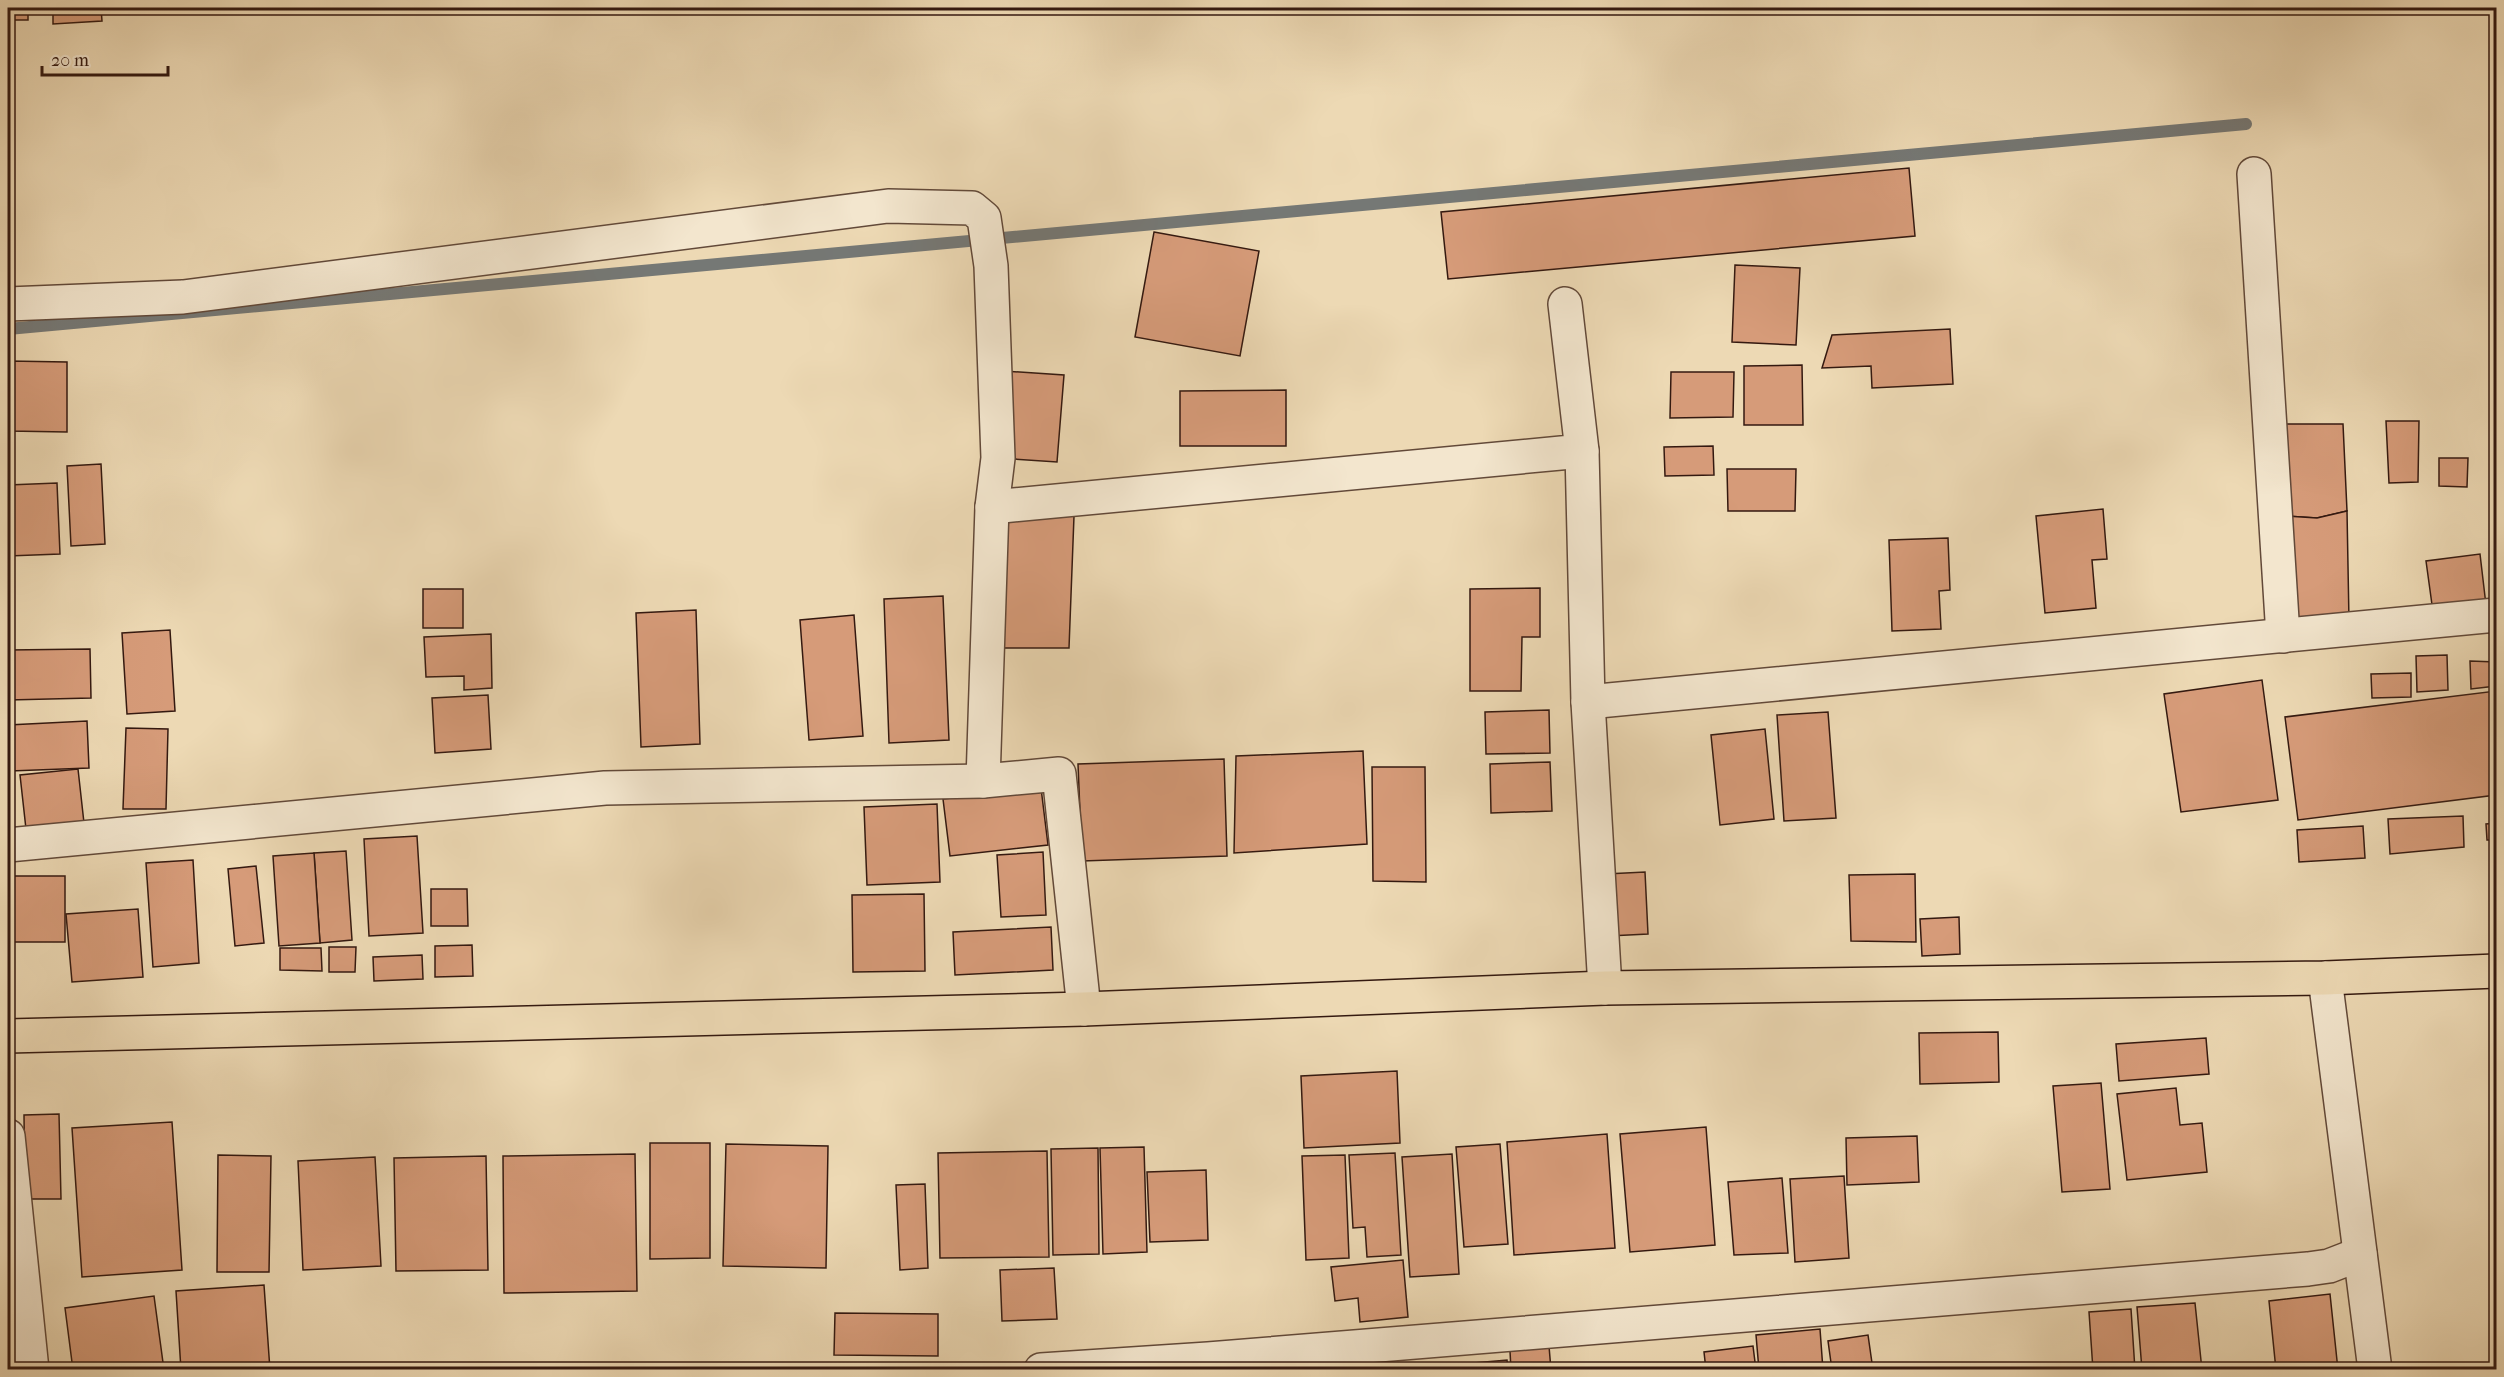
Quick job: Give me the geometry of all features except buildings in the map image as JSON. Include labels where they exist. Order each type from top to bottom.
[{"type":"main road","points":[[8,1036],[1084,1009],[1605,988],[2325,978],[2496,970]]},
{"type":"street","points":[[2254,174],[2283,636]]},
{"type":"street","points":[[8,304],[183,297],[888,206],[972,208],[984,219],[991,266],[998,458],[992,507],[983,781]]},
{"type":"street","points":[[1565,303],[1582,451],[1588,702],[1605,988]]},
{"type":"street","points":[[992,507],[1582,451]]},
{"type":"street","points":[[1588,702],[2496,615]]},
{"type":"street","points":[[8,845],[605,788],[983,781],[1059,774],[1084,1009]]},
{"type":"street","points":[[2325,978],[2375,1370]]},
{"type":"street","points":[[8,1136],[32,1370]]},
{"type":"street","points":[[1041,1370],[1208,1359],[2308,1269],[2329,1266],[2360,1254]]},
{"type":"waterway","points":[[8,329],[2246,124]]}]
